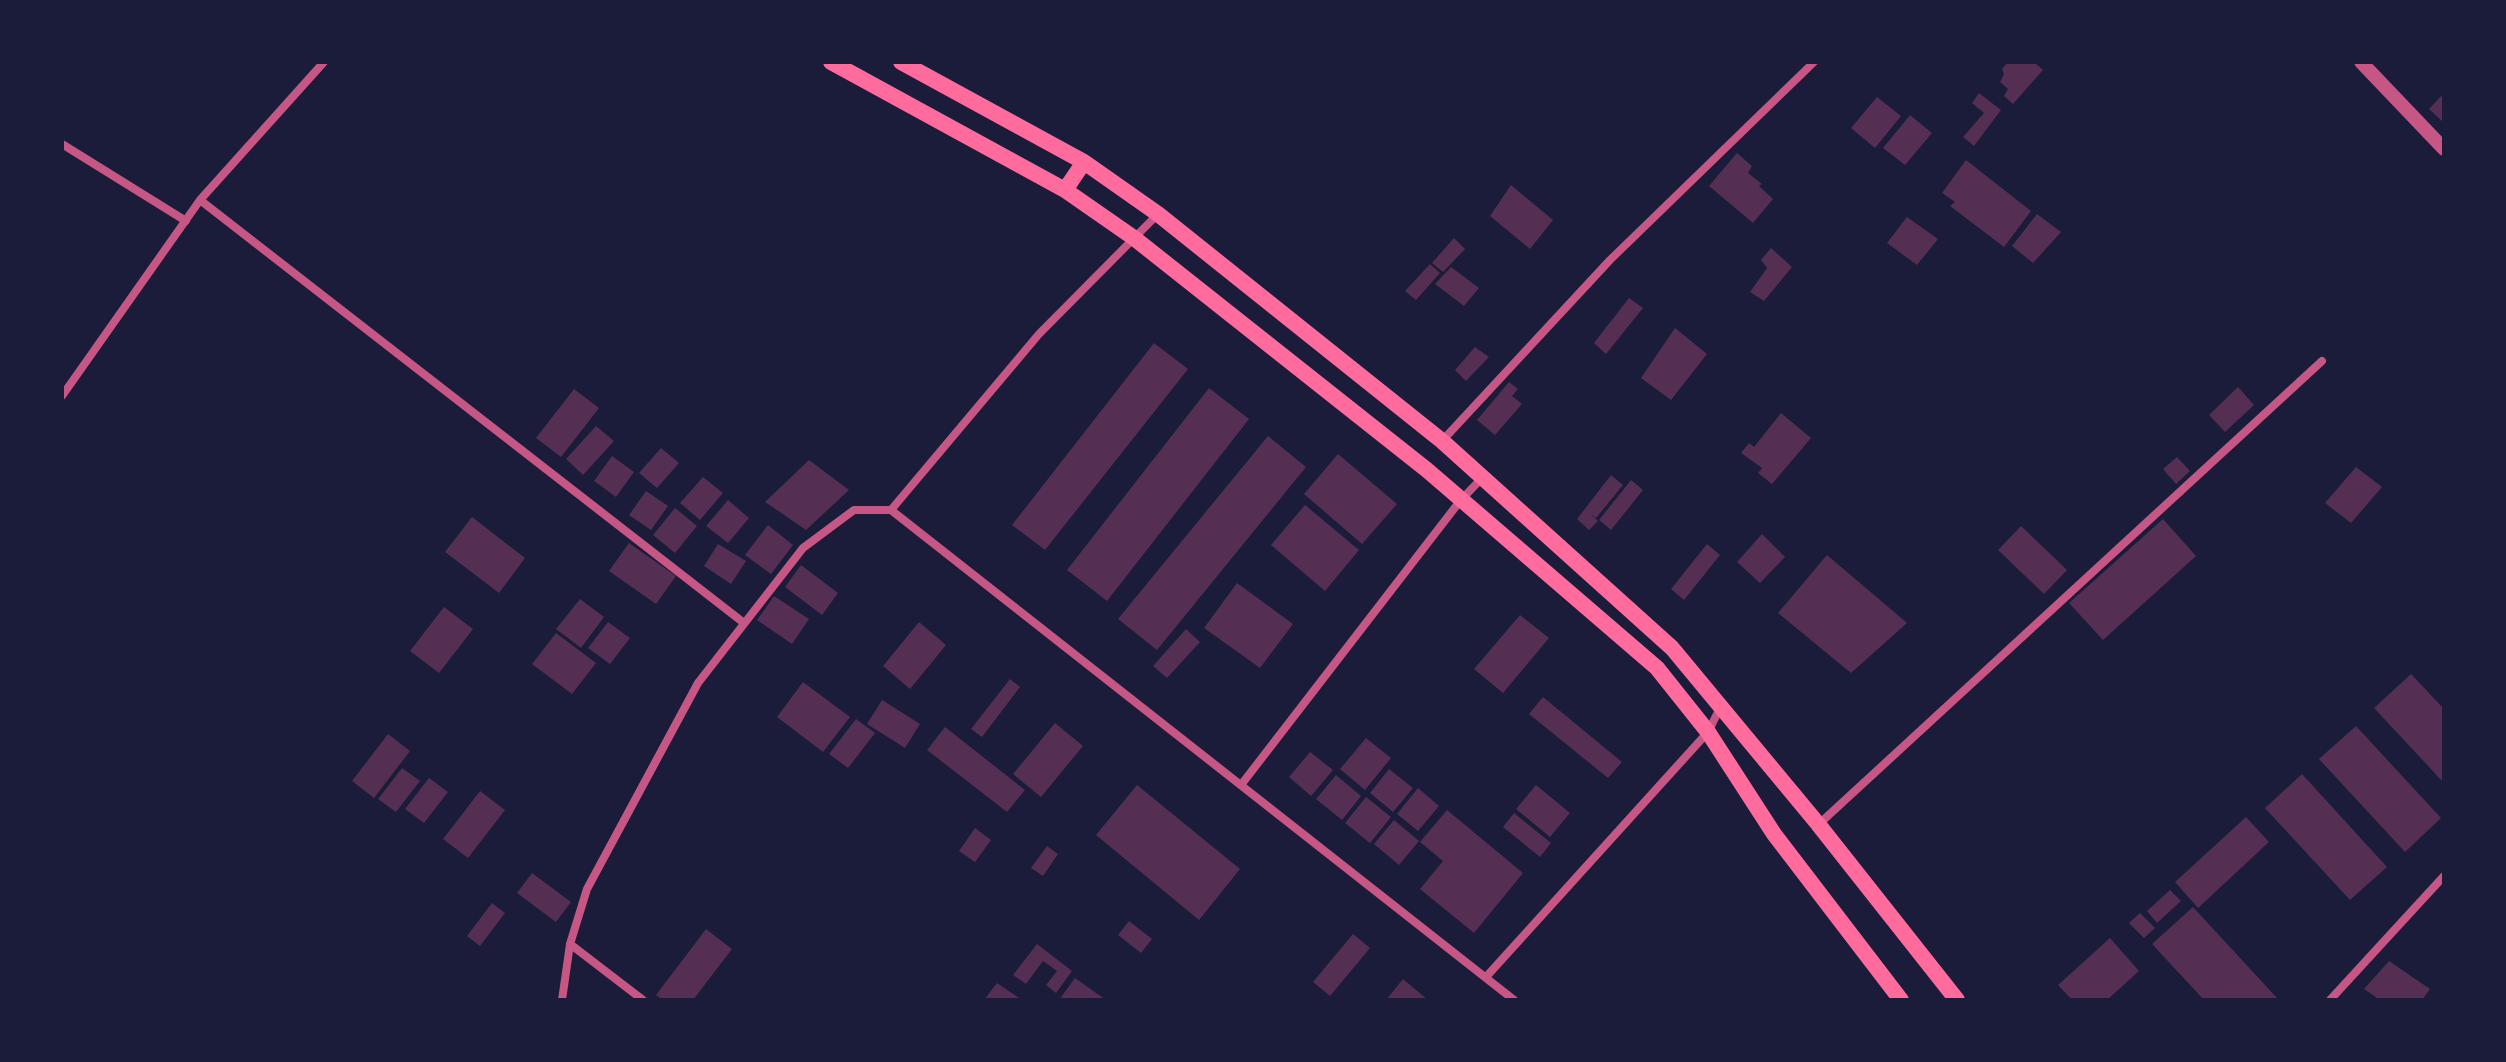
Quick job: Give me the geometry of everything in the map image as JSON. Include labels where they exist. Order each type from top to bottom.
[{"type":"main road","points":[[831,62],[1065,190],[1134,238],[1427,470],[1657,668],[1708,732],[1774,834],[1901,1000]]},
{"type":"main road","points":[[901,62],[1084,162],[1158,214],[1442,441],[1672,648],[1818,824],[1957,1000]]},
{"type":"main road","points":[[1065,190],[1084,162]]},
{"type":"street","points":[[62,396],[200,200],[324,62]]},
{"type":"street","points":[[1442,441],[1610,260],[1814,62]]},
{"type":"street","points":[[2361,62],[2444,149]]},
{"type":"street","points":[[62,144],[186,221]]},
{"type":"street","points":[[200,200],[744,623]]},
{"type":"street","points":[[891,510],[1039,334],[1158,214]]},
{"type":"street","points":[[1818,824],[2322,361]]},
{"type":"street","points":[[1241,785],[1460,501],[1482,478]]},
{"type":"street","points":[[562,1000],[570,944],[587,889],[698,683],[803,548],[854,510],[891,510],[1514,1000]]},
{"type":"street","points":[[1486,977],[1708,732],[1720,708]]},
{"type":"street","points":[[2330,1000],[2444,876]]},
{"type":"street","points":[[570,944],[643,1000]]},
{"type":"building","points":[[2008,62],[2034,62],[2043,70],[2013,104],[2004,96],[2008,89],[2000,82],[2004,74],[2002,69]]},
{"type":"building","points":[[1979,93],[2001,110],[1974,146],[1963,137],[1984,113],[1972,103]]},
{"type":"building","points":[[2444,93],[2444,123],[2429,109]]},
{"type":"building","points":[[1877,97],[1901,116],[1875,148],[1851,128]]},
{"type":"building","points":[[1910,115],[1932,133],[1905,165],[1883,148]]},
{"type":"building","points":[[1737,153],[1752,166],[1748,173],[1762,184],[1759,186],[1773,199],[1753,223],[1709,186]]},
{"type":"building","points":[[1966,160],[2031,211],[2004,247],[1950,206],[1955,202],[1942,193]]},
{"type":"building","points":[[1511,185],[1553,220],[1530,249],[1490,216]]},
{"type":"building","points":[[2037,214],[2061,232],[2033,263],[2012,246]]},
{"type":"building","points":[[1907,217],[1938,239],[1917,265],[1887,243]]},
{"type":"building","points":[[1454,238],[1465,249],[1443,272],[1432,263]]},
{"type":"building","points":[[1771,248],[1792,267],[1764,301],[1750,292],[1767,268],[1761,260]]},
{"type":"building","points":[[1430,264],[1440,273],[1416,300],[1405,291]]},
{"type":"building","points":[[1451,267],[1479,288],[1464,306],[1435,284]]},
{"type":"building","points":[[1629,298],[1643,308],[1606,354],[1594,343]]},
{"type":"building","points":[[1675,328],[1707,354],[1671,400],[1641,378]]},
{"type":"building","points":[[1154,343],[1188,369],[1045,550],[1012,525]]},
{"type":"building","points":[[1475,347],[1489,357],[1466,381],[1455,370]]},
{"type":"building","points":[[1509,382],[1518,389],[1512,396],[1522,404],[1495,435],[1477,420]]},
{"type":"building","points":[[2238,387],[2254,405],[2225,432],[2209,415]]},
{"type":"building","points":[[1209,388],[1249,419],[1107,601],[1067,570]]},
{"type":"building","points":[[574,389],[599,408],[561,457],[536,438]]},
{"type":"building","points":[[1781,413],[1811,438],[1772,484],[1758,473],[1762,468],[1741,453],[1749,443],[1754,447]]},
{"type":"building","points":[[596,426],[614,441],[583,475],[566,459]]},
{"type":"building","points":[[1268,436],[1306,467],[1157,650],[1118,619]]},
{"type":"building","points":[[661,448],[679,463],[657,488],[639,473]]},
{"type":"building","points":[[1338,454],[1397,504],[1362,544],[1304,494]]},
{"type":"building","points":[[612,456],[634,472],[616,497],[594,481]]},
{"type":"building","points":[[2177,457],[2190,471],[2176,484],[2163,469]]},
{"type":"building","points":[[809,460],[849,490],[806,530],[765,502]]},
{"type":"building","points":[[2356,467],[2382,487],[2351,523],[2325,503]]},
{"type":"building","points":[[1611,475],[1623,485],[1596,518],[1591,514],[1598,521],[1589,530],[1577,519]]},
{"type":"building","points":[[703,477],[723,493],[700,520],[680,503]]},
{"type":"building","points":[[1631,480],[1643,490],[1611,530],[1599,520]]},
{"type":"building","points":[[646,491],[668,506],[651,530],[629,515]]},
{"type":"building","points":[[728,500],[749,518],[728,543],[706,526]]},
{"type":"building","points":[[1305,505],[1359,550],[1325,591],[1271,545]]},
{"type":"building","points":[[675,508],[697,526],[675,553],[653,535]]},
{"type":"building","points":[[472,517],[525,558],[499,593],[445,552]]},
{"type":"building","points":[[2163,519],[2196,556],[2103,640],[2069,603]]},
{"type":"building","points":[[768,525],[793,545],[771,574],[745,555]]},
{"type":"building","points":[[2021,526],[2067,570],[2044,594],[1998,550]]},
{"type":"building","points":[[1762,534],[1785,557],[1760,583],[1737,562]]},
{"type":"building","points":[[629,543],[676,576],[656,604],[609,571]]},
{"type":"building","points":[[718,544],[746,561],[731,584],[704,566]]},
{"type":"building","points":[[1707,544],[1720,555],[1684,600],[1671,589]]},
{"type":"building","points":[[1827,555],[1907,623],[1851,673],[1778,613]]},
{"type":"building","points":[[801,565],[838,593],[822,615],[785,587]]},
{"type":"building","points":[[1237,583],[1293,624],[1260,668],[1204,628]]},
{"type":"building","points":[[774,596],[809,619],[792,644],[757,620]]},
{"type":"building","points":[[580,599],[604,617],[581,648],[556,629]]},
{"type":"building","points":[[444,607],[473,629],[439,673],[410,651]]},
{"type":"building","points":[[1520,615],[1549,638],[1503,693],[1474,669]]},
{"type":"building","points":[[608,622],[630,638],[610,664],[588,648]]},
{"type":"building","points":[[919,622],[946,645],[910,689],[883,666]]},
{"type":"building","points":[[1186,629],[1200,642],[1167,678],[1153,666]]},
{"type":"building","points":[[556,633],[596,663],[572,694],[532,664]]},
{"type":"building","points":[[2411,674],[2444,709],[2444,783],[2374,708]]},
{"type":"building","points":[[1010,679],[1020,687],[982,737],[971,729]]},
{"type":"building","points":[[803,682],[850,717],[823,752],[777,717]]},
{"type":"building","points":[[1543,697],[1622,762],[1608,778],[1529,714]]},
{"type":"building","points":[[882,700],[920,724],[905,748],[867,724]]},
{"type":"building","points":[[856,719],[875,733],[848,768],[829,754]]},
{"type":"building","points":[[1055,723],[1083,746],[1041,797],[1013,774]]},
{"type":"building","points":[[2356,726],[2441,818],[2405,852],[2319,759]]},
{"type":"building","points":[[945,727],[1025,790],[1007,812],[927,750]]},
{"type":"building","points":[[388,734],[410,751],[374,798],[352,781]]},
{"type":"building","points":[[1366,738],[1391,758],[1365,790],[1340,769]]},
{"type":"building","points":[[1310,752],[1333,770],[1311,796],[1289,777]]},
{"type":"building","points":[[402,768],[420,781],[396,812],[378,799]]},
{"type":"building","points":[[1389,769],[1413,788],[1393,812],[1370,793]]},
{"type":"building","points":[[2302,774],[2387,867],[2350,900],[2265,808]]},
{"type":"building","points":[[1336,775],[1361,796],[1342,820],[1316,799]]},
{"type":"building","points":[[429,778],[448,792],[424,823],[405,809]]},
{"type":"building","points":[[1137,785],[1240,869],[1199,920],[1096,835]]},
{"type":"building","points":[[1536,785],[1570,813],[1550,837],[1516,809]]},
{"type":"building","points":[[1418,788],[1439,806],[1418,831],[1397,814]]},
{"type":"building","points":[[480,791],[505,810],[468,858],[443,839]]},
{"type":"building","points":[[1366,797],[1391,817],[1370,843],[1345,823]]},
{"type":"building","points":[[1447,810],[1523,873],[1474,933],[1420,889],[1443,861],[1420,842]]},
{"type":"building","points":[[1514,813],[1551,843],[1540,857],[1503,827]]},
{"type":"building","points":[[2246,817],[2269,842],[2198,908],[2175,882]]},
{"type":"building","points":[[1394,820],[1419,841],[1399,865],[1374,844]]},
{"type":"building","points":[[975,828],[991,840],[975,862],[959,851]]},
{"type":"building","points":[[1047,846],[1058,854],[1043,876],[1031,868]]},
{"type":"building","points":[[532,873],[571,902],[556,922],[517,893]]},
{"type":"building","points":[[2170,890],[2181,901],[2157,923],[2147,911]]},
{"type":"building","points":[[492,903],[505,913],[480,946],[467,936]]},
{"type":"building","points":[[2193,907],[2277,998],[2275,1000],[2204,1000],[2152,944]]},
{"type":"building","points":[[2140,913],[2155,928],[2144,938],[2129,923]]},
{"type":"building","points":[[1129,921],[1152,939],[1141,953],[1118,935]]},
{"type":"building","points":[[706,929],[732,949],[693,1000],[663,1000],[656,995]]},
{"type":"building","points":[[1353,934],[1370,948],[1330,996],[1313,982]]},
{"type":"building","points":[[2110,938],[2139,971],[2107,1000],[2072,1000],[2058,985]]},
{"type":"building","points":[[1037,944],[1072,971],[1056,993],[1046,985],[1057,971],[1043,961],[1026,984],[1013,975]]},
{"type":"building","points":[[2389,961],[2430,989],[2422,1000],[2380,1000],[2364,989]]},
{"type":"building","points":[[1075,978],[1106,1000],[1059,1000]]},
{"type":"building","points":[[1403,979],[1428,1000],[1386,1000]]},
{"type":"building","points":[[997,983],[1022,1000],[984,1000]]}]
